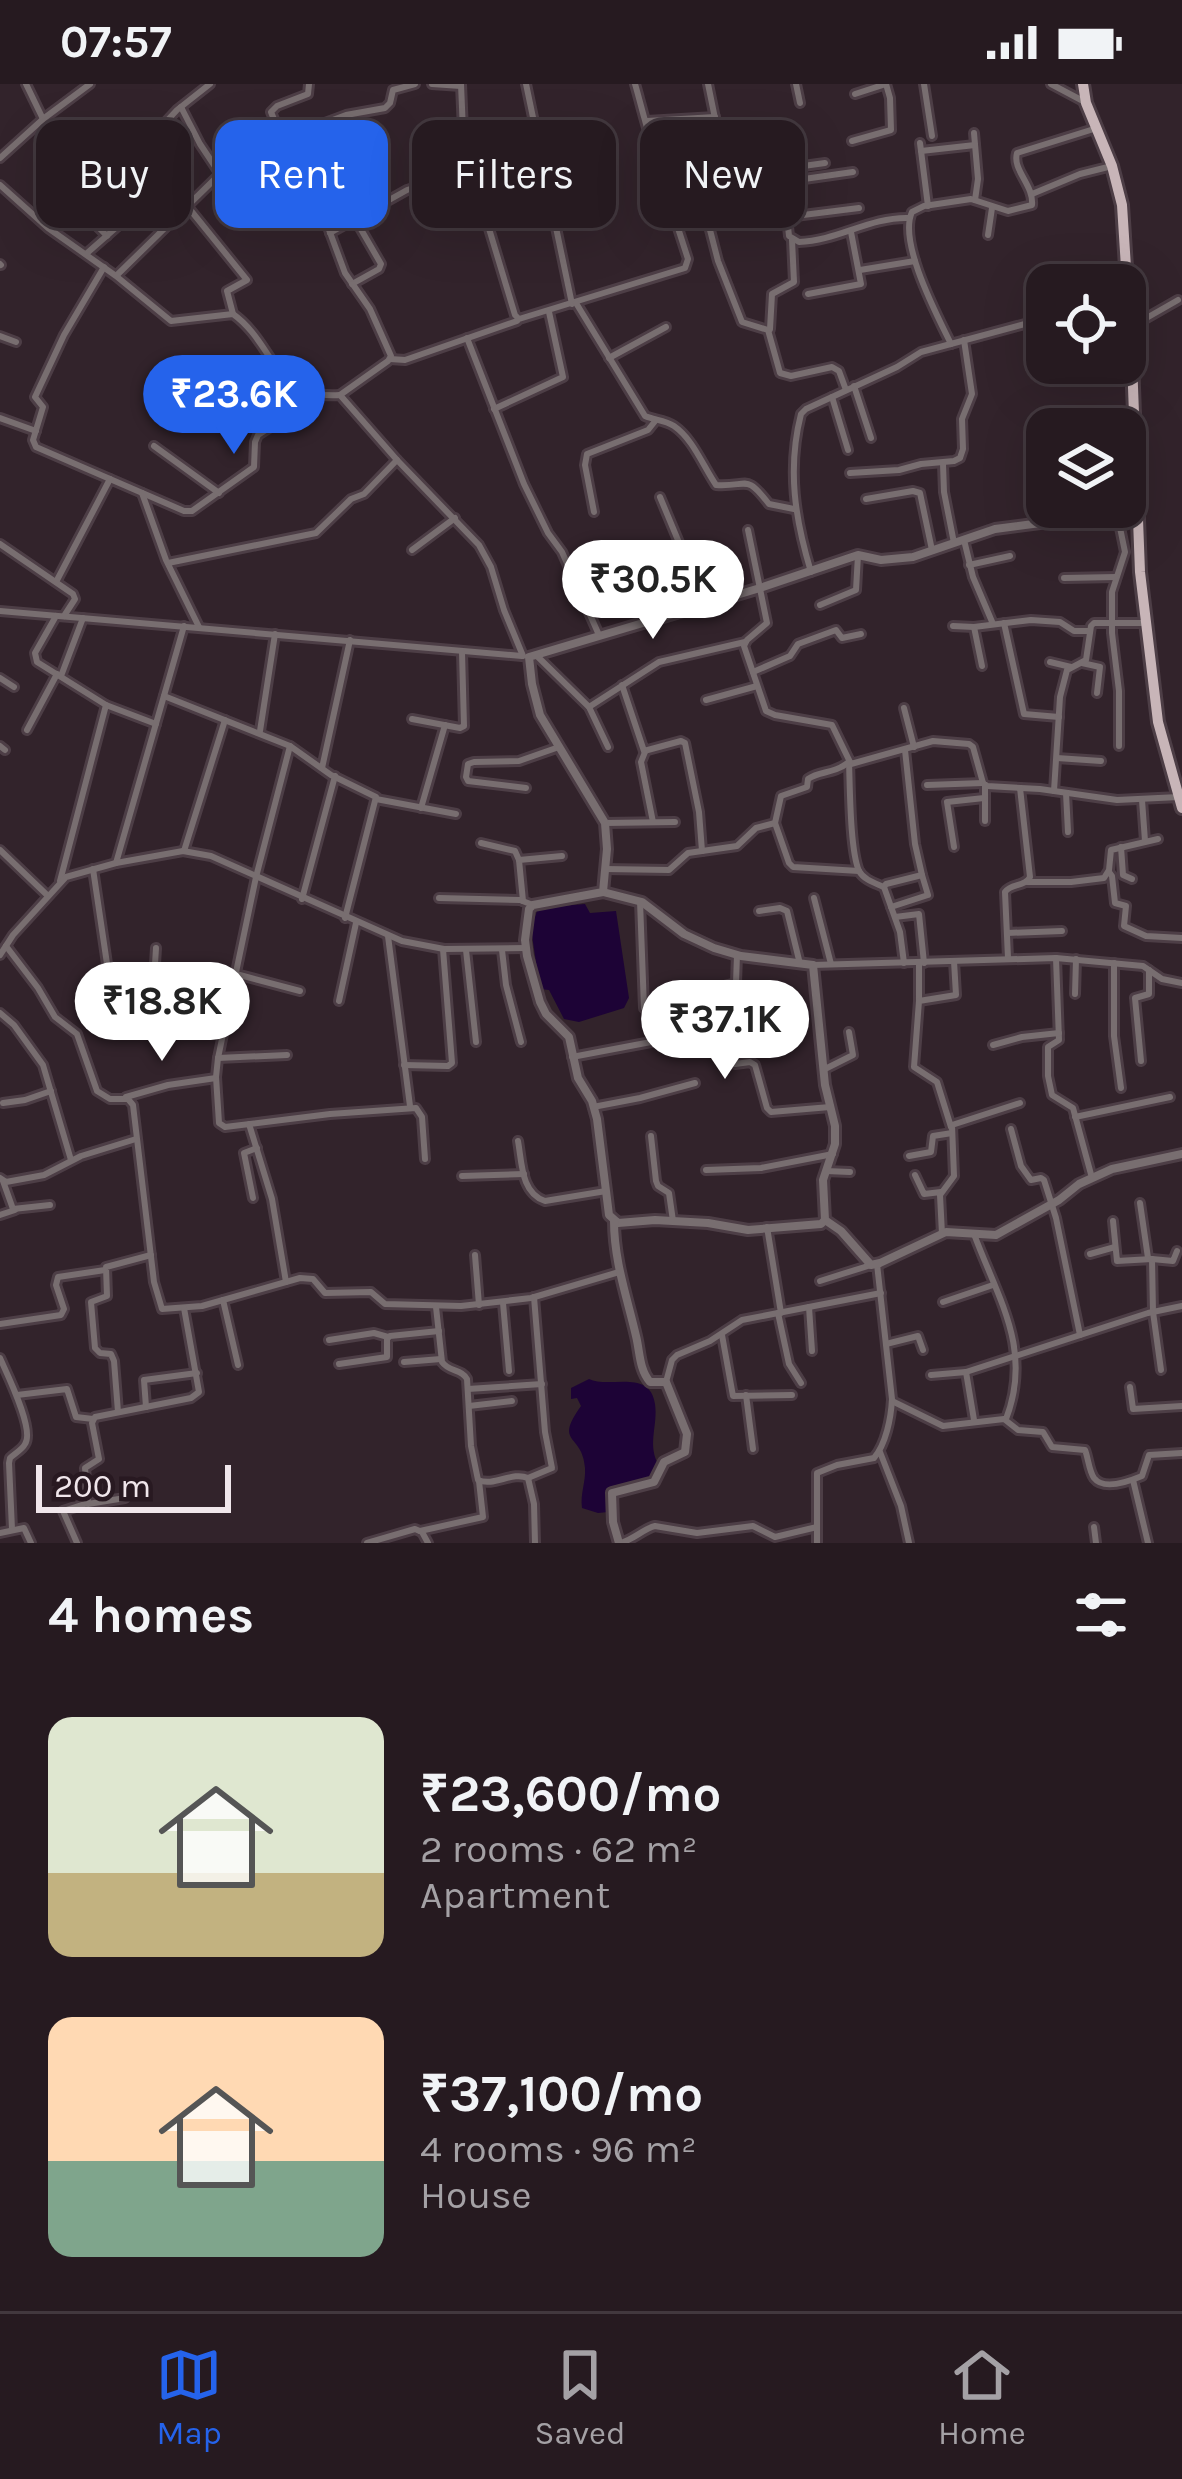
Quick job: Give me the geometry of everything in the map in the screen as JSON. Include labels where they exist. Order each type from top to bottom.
[{"type":"main road","points":[[1083,84],[1112,166],[1125,229],[1126,264]]},
{"type":"main road","points":[[1138,528],[1158,722],[1180,802]]},
{"type":"street","points":[[26,84],[43,119]]},
{"type":"street","points":[[0,158],[90,84]]},
{"type":"street","points":[[169,120],[210,84]]},
{"type":"street","points":[[272,120],[271,112],[308,94],[310,84]]},
{"type":"street","points":[[333,120],[385,108],[393,90],[415,84]]},
{"type":"street","points":[[432,84],[461,85],[463,120]]},
{"type":"street","points":[[526,84],[533,120]]},
{"type":"street","points":[[635,84],[646,120]]},
{"type":"street","points":[[708,84],[716,120]]},
{"type":"street","points":[[796,84],[800,103]]},
{"type":"street","points":[[852,141],[891,130],[888,84],[855,94]]},
{"type":"street","points":[[924,84],[932,136]]},
{"type":"street","points":[[1051,84],[1086,103]]},
{"type":"street","points":[[181,107],[215,166]]},
{"type":"street","points":[[663,120],[715,117]]},
{"type":"street","points":[[951,344],[915,261],[908,218],[912,212],[976,200],[1008,211],[1029,207],[1033,194],[1015,161],[1017,153],[1097,128]]},
{"type":"street","points":[[974,133],[976,200]]},
{"type":"street","points":[[928,206],[920,147],[975,145]]},
{"type":"street","points":[[805,166],[825,164]]},
{"type":"street","points":[[1033,194],[1112,166]]},
{"type":"street","points":[[805,180],[853,172]]},
{"type":"street","points":[[191,204],[215,179]]},
{"type":"street","points":[[0,185],[48,228],[171,321],[232,314],[297,388],[318,397]]},
{"type":"street","points":[[805,216],[859,208]]},
{"type":"street","points":[[988,235],[992,208]]},
{"type":"street","points":[[191,211],[247,280],[227,291],[232,314]]},
{"type":"street","points":[[792,240],[811,242],[883,218],[908,218]]},
{"type":"street","points":[[99,228],[107,236]]},
{"type":"street","points":[[85,255],[116,228]]},
{"type":"street","points":[[116,276],[166,228]]},
{"type":"street","points":[[327,228],[345,273],[368,305],[390,358]]},
{"type":"street","points":[[330,233],[339,228]]},
{"type":"street","points":[[352,284],[381,264],[361,228]]},
{"type":"street","points":[[489,228],[515,315],[522,319]]},
{"type":"street","points":[[556,228],[574,303],[645,416],[670,423],[680,432],[716,485],[748,482],[773,507],[795,509]]},
{"type":"street","points":[[104,268],[34,397],[43,406],[33,442],[188,512],[254,467],[258,435],[318,397],[340,395],[390,358],[405,361],[688,266],[680,228]]},
{"type":"street","points":[[710,228],[739,319],[770,333]]},
{"type":"street","points":[[789,228],[794,282],[772,294],[770,333],[780,373],[790,376],[836,368],[871,438]]},
{"type":"street","points":[[808,294],[861,284],[850,232]]},
{"type":"street","points":[[859,270],[915,261]]},
{"type":"street","points":[[1146,318],[1178,300]]},
{"type":"street","points":[[494,409],[563,377],[548,312]]},
{"type":"street","points":[[811,572],[795,509],[799,421],[806,409],[921,352],[1026,324]]},
{"type":"street","points":[[609,358],[666,327]]},
{"type":"street","points":[[0,336],[16,342]]},
{"type":"street","points":[[467,338],[524,484],[561,549],[600,637]]},
{"type":"street","points":[[850,473],[954,461],[962,454],[962,419],[972,394],[964,340]]},
{"type":"street","points":[[340,395],[488,560],[506,615],[530,656],[589,707],[608,747]]},
{"type":"street","points":[[832,397],[848,450]]},
{"type":"street","points":[[0,418],[36,430]]},
{"type":"street","points":[[594,512],[587,454],[648,430],[656,420]]},
{"type":"street","points":[[154,446],[219,493]]},
{"type":"street","points":[[168,563],[316,533],[397,460]]},
{"type":"street","points":[[943,462],[944,492],[992,624]]},
{"type":"street","points":[[56,582],[110,479]]},
{"type":"street","points":[[866,499],[913,491],[920,494],[932,550]]},
{"type":"street","points":[[142,493],[199,627]]},
{"type":"street","points":[[660,497],[705,604]]},
{"type":"street","points":[[412,550],[455,518]]},
{"type":"street","points":[[0,611],[530,656],[858,556],[881,560],[913,556],[995,530],[1026,525]]},
{"type":"street","points":[[1119,746],[1112,592],[1125,556],[1120,528]]},
{"type":"street","points":[[589,707],[664,660],[745,642],[767,624],[748,530]]},
{"type":"street","points":[[0,544],[75,597],[34,657],[37,662],[106,705],[156,724]]},
{"type":"street","points":[[580,590],[684,551]]},
{"type":"street","points":[[820,605],[856,590],[858,556]]},
{"type":"street","points":[[969,565],[1010,556]]},
{"type":"street","points":[[1064,578],[1116,578]]},
{"type":"street","points":[[27,730],[59,676],[83,618]]},
{"type":"street","points":[[953,626],[1060,622],[1074,631],[1090,631]]},
{"type":"street","points":[[1054,791],[1060,697],[1067,670],[1086,660],[1094,623],[1147,622]]},
{"type":"street","points":[[1004,623],[1024,714],[1059,717]]},
{"type":"street","points":[[116,863],[184,626]]},
{"type":"street","points":[[974,627],[982,666]]},
{"type":"street","points":[[753,672],[790,656],[798,644],[836,630],[842,638],[861,634]]},
{"type":"street","points":[[260,733],[274,634]]},
{"type":"street","points":[[322,769],[350,640]]},
{"type":"street","points":[[745,642],[764,708],[832,725],[849,762],[859,871],[884,887],[904,964]]},
{"type":"street","points":[[412,719],[464,726],[462,651]]},
{"type":"street","points":[[530,656],[540,715],[605,823],[603,892]]},
{"type":"street","points":[[1050,662],[1071,667]]},
{"type":"street","points":[[1082,663],[1100,668],[1097,693]]},
{"type":"street","points":[[0,678],[14,687]]},
{"type":"street","points":[[622,685],[645,752],[641,762],[653,822]]},
{"type":"street","points":[[706,700],[757,686]]},
{"type":"street","points":[[164,696],[290,746],[376,799],[456,814]]},
{"type":"street","points":[[59,882],[106,705]]},
{"type":"street","points":[[891,907],[928,895],[915,844],[904,708]]},
{"type":"street","points":[[184,851],[225,720]]},
{"type":"street","points":[[421,808],[445,725]]},
{"type":"street","points":[[859,871],[793,867],[776,823],[781,796],[803,790],[813,775],[832,772],[849,762],[933,741],[971,745],[984,784],[985,820]]},
{"type":"street","points":[[645,752],[685,743],[699,812],[701,850]]},
{"type":"street","points":[[290,746],[256,877],[218,1058],[220,1125],[410,1107],[421,1113],[424,1159]]},
{"type":"street","points":[[526,788],[468,781],[466,767],[474,762],[518,761],[560,747]]},
{"type":"street","points":[[1057,758],[1101,761]]},
{"type":"street","points":[[302,899],[334,776]]},
{"type":"street","points":[[927,785],[984,784],[1117,800],[1180,802]]},
{"type":"street","points":[[1020,788],[1027,882]]},
{"type":"street","points":[[1066,793],[1068,832]]},
{"type":"street","points":[[954,847],[947,802],[984,798]]},
{"type":"street","points":[[345,918],[376,799]]},
{"type":"street","points":[[1142,800],[1144,841]]},
{"type":"street","points":[[605,823],[675,822]]},
{"type":"street","points":[[605,869],[669,870],[685,855],[737,845],[757,828],[776,823]]},
{"type":"street","points":[[1158,839],[1109,851],[1115,903],[1126,907],[1123,925],[1146,936],[1182,938]]},
{"type":"street","points":[[481,843],[512,848],[519,860],[529,909],[526,948],[539,1002],[569,1037],[581,1085],[593,1106],[609,1215],[618,1222],[708,1222],[748,1230],[825,1220]]},
{"type":"street","points":[[1121,847],[1123,875],[1132,878]]},
{"type":"street","points":[[0,850],[47,895]]},
{"type":"street","points":[[0,955],[47,895],[71,874],[184,851],[211,856],[388,937],[442,949],[526,948]]},
{"type":"street","points":[[519,860],[562,856]]},
{"type":"street","points":[[93,869],[115,1018]]},
{"type":"street","points":[[1008,958],[1008,888],[1027,882],[1105,878],[1109,872]]},
{"type":"street","points":[[884,887],[922,875]]},
{"type":"street","points":[[440,898],[528,903],[603,892],[640,901],[684,934],[713,948],[800,964],[1056,958],[1143,966],[1162,979],[1182,983]]},
{"type":"street","points":[[814,898],[831,965]]},
{"type":"street","points":[[640,901],[644,1008]]},
{"type":"street","points":[[759,911],[787,911],[800,964]]},
{"type":"street","points":[[895,917],[919,914],[922,963],[914,1067],[937,1082],[952,1130],[954,1176],[940,1192],[924,1194],[915,1175]]},
{"type":"street","points":[[339,1001],[356,922]]},
{"type":"street","points":[[1006,933],[1062,931]]},
{"type":"street","points":[[388,937],[410,1107]]},
{"type":"street","points":[[6,946],[55,1017],[76,1034],[97,1091],[134,1105],[161,1309],[223,1300],[300,1278],[313,1279],[325,1293],[371,1292],[385,1304],[479,1305],[534,1297],[619,1272]]},
{"type":"street","points":[[154,980],[156,948]]},
{"type":"street","points":[[404,1065],[448,1066],[453,1061],[442,949]]},
{"type":"street","points":[[466,950],[476,1042]]},
{"type":"street","points":[[502,950],[521,1042]]},
{"type":"street","points":[[737,955],[737,980],[722,990],[735,1064],[755,1066],[771,1112],[830,1107]]},
{"type":"street","points":[[1056,958],[1059,1033],[1058,1042],[1048,1047],[1048,1080],[1054,1098],[1071,1106],[1092,1178]]},
{"type":"street","points":[[1075,994],[1076,959]]},
{"type":"street","points":[[919,1000],[956,995],[953,961]]},
{"type":"street","points":[[1114,963],[1120,1088]]},
{"type":"street","points":[[813,965],[825,1085],[835,1126],[833,1154],[823,1180],[825,1220]]},
{"type":"street","points":[[1141,1061],[1135,998],[1150,994],[1149,970]]},
{"type":"street","points":[[109,974],[177,988],[233,988]]},
{"type":"street","points":[[236,974],[300,991]]},
{"type":"street","points":[[177,1011],[228,1015]]},
{"type":"street","points":[[0,1013],[40,1060],[71,1160]]},
{"type":"street","points":[[825,1069],[853,1055],[849,1032]]},
{"type":"street","points":[[992,1045],[1059,1033]]},
{"type":"street","points":[[572,1057],[651,1042]]},
{"type":"street","points":[[218,1058],[287,1055]]},
{"type":"street","points":[[120,1099],[168,1084],[216,1078]]},
{"type":"street","points":[[593,1106],[694,1083]]},
{"type":"street","points":[[3,1103],[51,1091]]},
{"type":"street","points":[[1075,1118],[1170,1097]]},
{"type":"street","points":[[909,1156],[931,1152],[933,1136],[1020,1103]]},
{"type":"street","points":[[249,1124],[272,1199],[286,1282]]},
{"type":"street","points":[[1011,1130],[1023,1169],[1031,1180],[1043,1178],[1080,1335]]},
{"type":"street","points":[[651,1136],[656,1181],[669,1193],[673,1221]]},
{"type":"street","points":[[15,1210],[1,1179],[44,1175],[71,1160],[136,1138]]},
{"type":"street","points":[[518,1141],[533,1196],[545,1201],[606,1191]]},
{"type":"street","points":[[254,1198],[244,1154],[257,1148]]},
{"type":"street","points":[[706,1170],[761,1168],[833,1154]]},
{"type":"street","points":[[820,1281],[874,1265],[946,1232],[996,1234],[1112,1169],[1182,1154]]},
{"type":"street","points":[[826,1171],[850,1172]]},
{"type":"street","points":[[462,1176],[524,1174]]},
{"type":"street","points":[[940,1192],[942,1234]]},
{"type":"street","points":[[1140,1203],[1161,1370]]},
{"type":"street","points":[[0,1215],[50,1205]]},
{"type":"street","points":[[614,1219],[619,1272],[645,1378],[666,1382]]},
{"type":"street","points":[[825,1220],[874,1265],[892,1401],[880,1452],[901,1506],[909,1543]]},
{"type":"street","points":[[1113,1222],[1117,1261],[1173,1261],[1177,1252]]},
{"type":"street","points":[[767,1228],[789,1364],[801,1382]]},
{"type":"street","points":[[974,1234],[1016,1343],[1016,1390],[1006,1419]]},
{"type":"street","points":[[1090,1254],[1115,1247]]},
{"type":"street","points":[[0,1324],[61,1315],[58,1276],[104,1270],[151,1255]]},
{"type":"street","points":[[475,1255],[479,1305]]},
{"type":"street","points":[[104,1270],[106,1297],[91,1302],[95,1348],[113,1356],[118,1412]]},
{"type":"street","points":[[943,1302],[993,1285]]},
{"type":"street","points":[[817,1527],[775,1537],[753,1526],[697,1533],[656,1526],[620,1543],[612,1493],[654,1482],[664,1462],[685,1452],[681,1418],[666,1382],[671,1360],[677,1355],[742,1320],[880,1293]]},
{"type":"street","points":[[479,1480],[528,1478],[552,1468],[534,1297]]},
{"type":"street","points":[[223,1300],[238,1365]]},
{"type":"street","points":[[503,1302],[509,1371]]},
{"type":"street","points":[[367,1543],[386,1535],[483,1517],[465,1375],[448,1369],[441,1359],[436,1306]]},
{"type":"street","points":[[931,1375],[966,1372],[1182,1306]]},
{"type":"street","points":[[808,1307],[812,1351]]},
{"type":"street","points":[[17,1395],[67,1390],[76,1417],[93,1419],[195,1396],[199,1392],[184,1308]]},
{"type":"street","points":[[329,1340],[440,1331]]},
{"type":"street","points":[[722,1333],[733,1396],[792,1395]]},
{"type":"street","points":[[886,1344],[918,1336],[923,1350]]},
{"type":"street","points":[[339,1364],[387,1357],[388,1337]]},
{"type":"street","points":[[0,1358],[17,1395],[28,1438],[9,1463],[12,1529]]},
{"type":"street","points":[[404,1362],[441,1359]]},
{"type":"street","points":[[966,1372],[974,1420]]},
{"type":"street","points":[[146,1407],[144,1380],[196,1373]]},
{"type":"street","points":[[468,1389],[542,1384]]},
{"type":"street","points":[[1130,1387],[1133,1408],[1182,1406]]},
{"type":"street","points":[[746,1395],[753,1449]]},
{"type":"street","points":[[892,1401],[943,1426],[1006,1419],[1018,1430],[1043,1432],[1052,1447],[1085,1450],[1092,1474],[1102,1483],[1144,1475],[1149,1455],[1182,1453]]},
{"type":"street","points":[[469,1406],[512,1402]]},
{"type":"street","points":[[88,1504],[86,1466],[99,1459],[93,1419]]},
{"type":"street","points":[[817,1543],[817,1473],[870,1460],[880,1452]]},
{"type":"street","points":[[528,1478],[535,1543]]},
{"type":"street","points":[[1133,1480],[1148,1543]]},
{"type":"street","points":[[77,1543],[63,1511],[125,1498]]},
{"type":"street","points":[[1094,1526],[1096,1543]]},
{"type":"street","points":[[0,1533],[24,1528],[31,1543]]},
{"type":"street","points":[[420,1531],[428,1543]]},
{"type":"shaded area","points":[[585,904],[590,913],[616,911],[629,998],[624,1008],[579,1022],[564,1019],[549,990],[540,989],[531,929],[538,908]]},
{"type":"shaded area","points":[[589,1379],[645,1386],[655,1404],[657,1462],[652,1477],[613,1486],[608,1512],[582,1508],[585,1468],[569,1434],[581,1406],[577,1398],[571,1399],[571,1388]]}]
